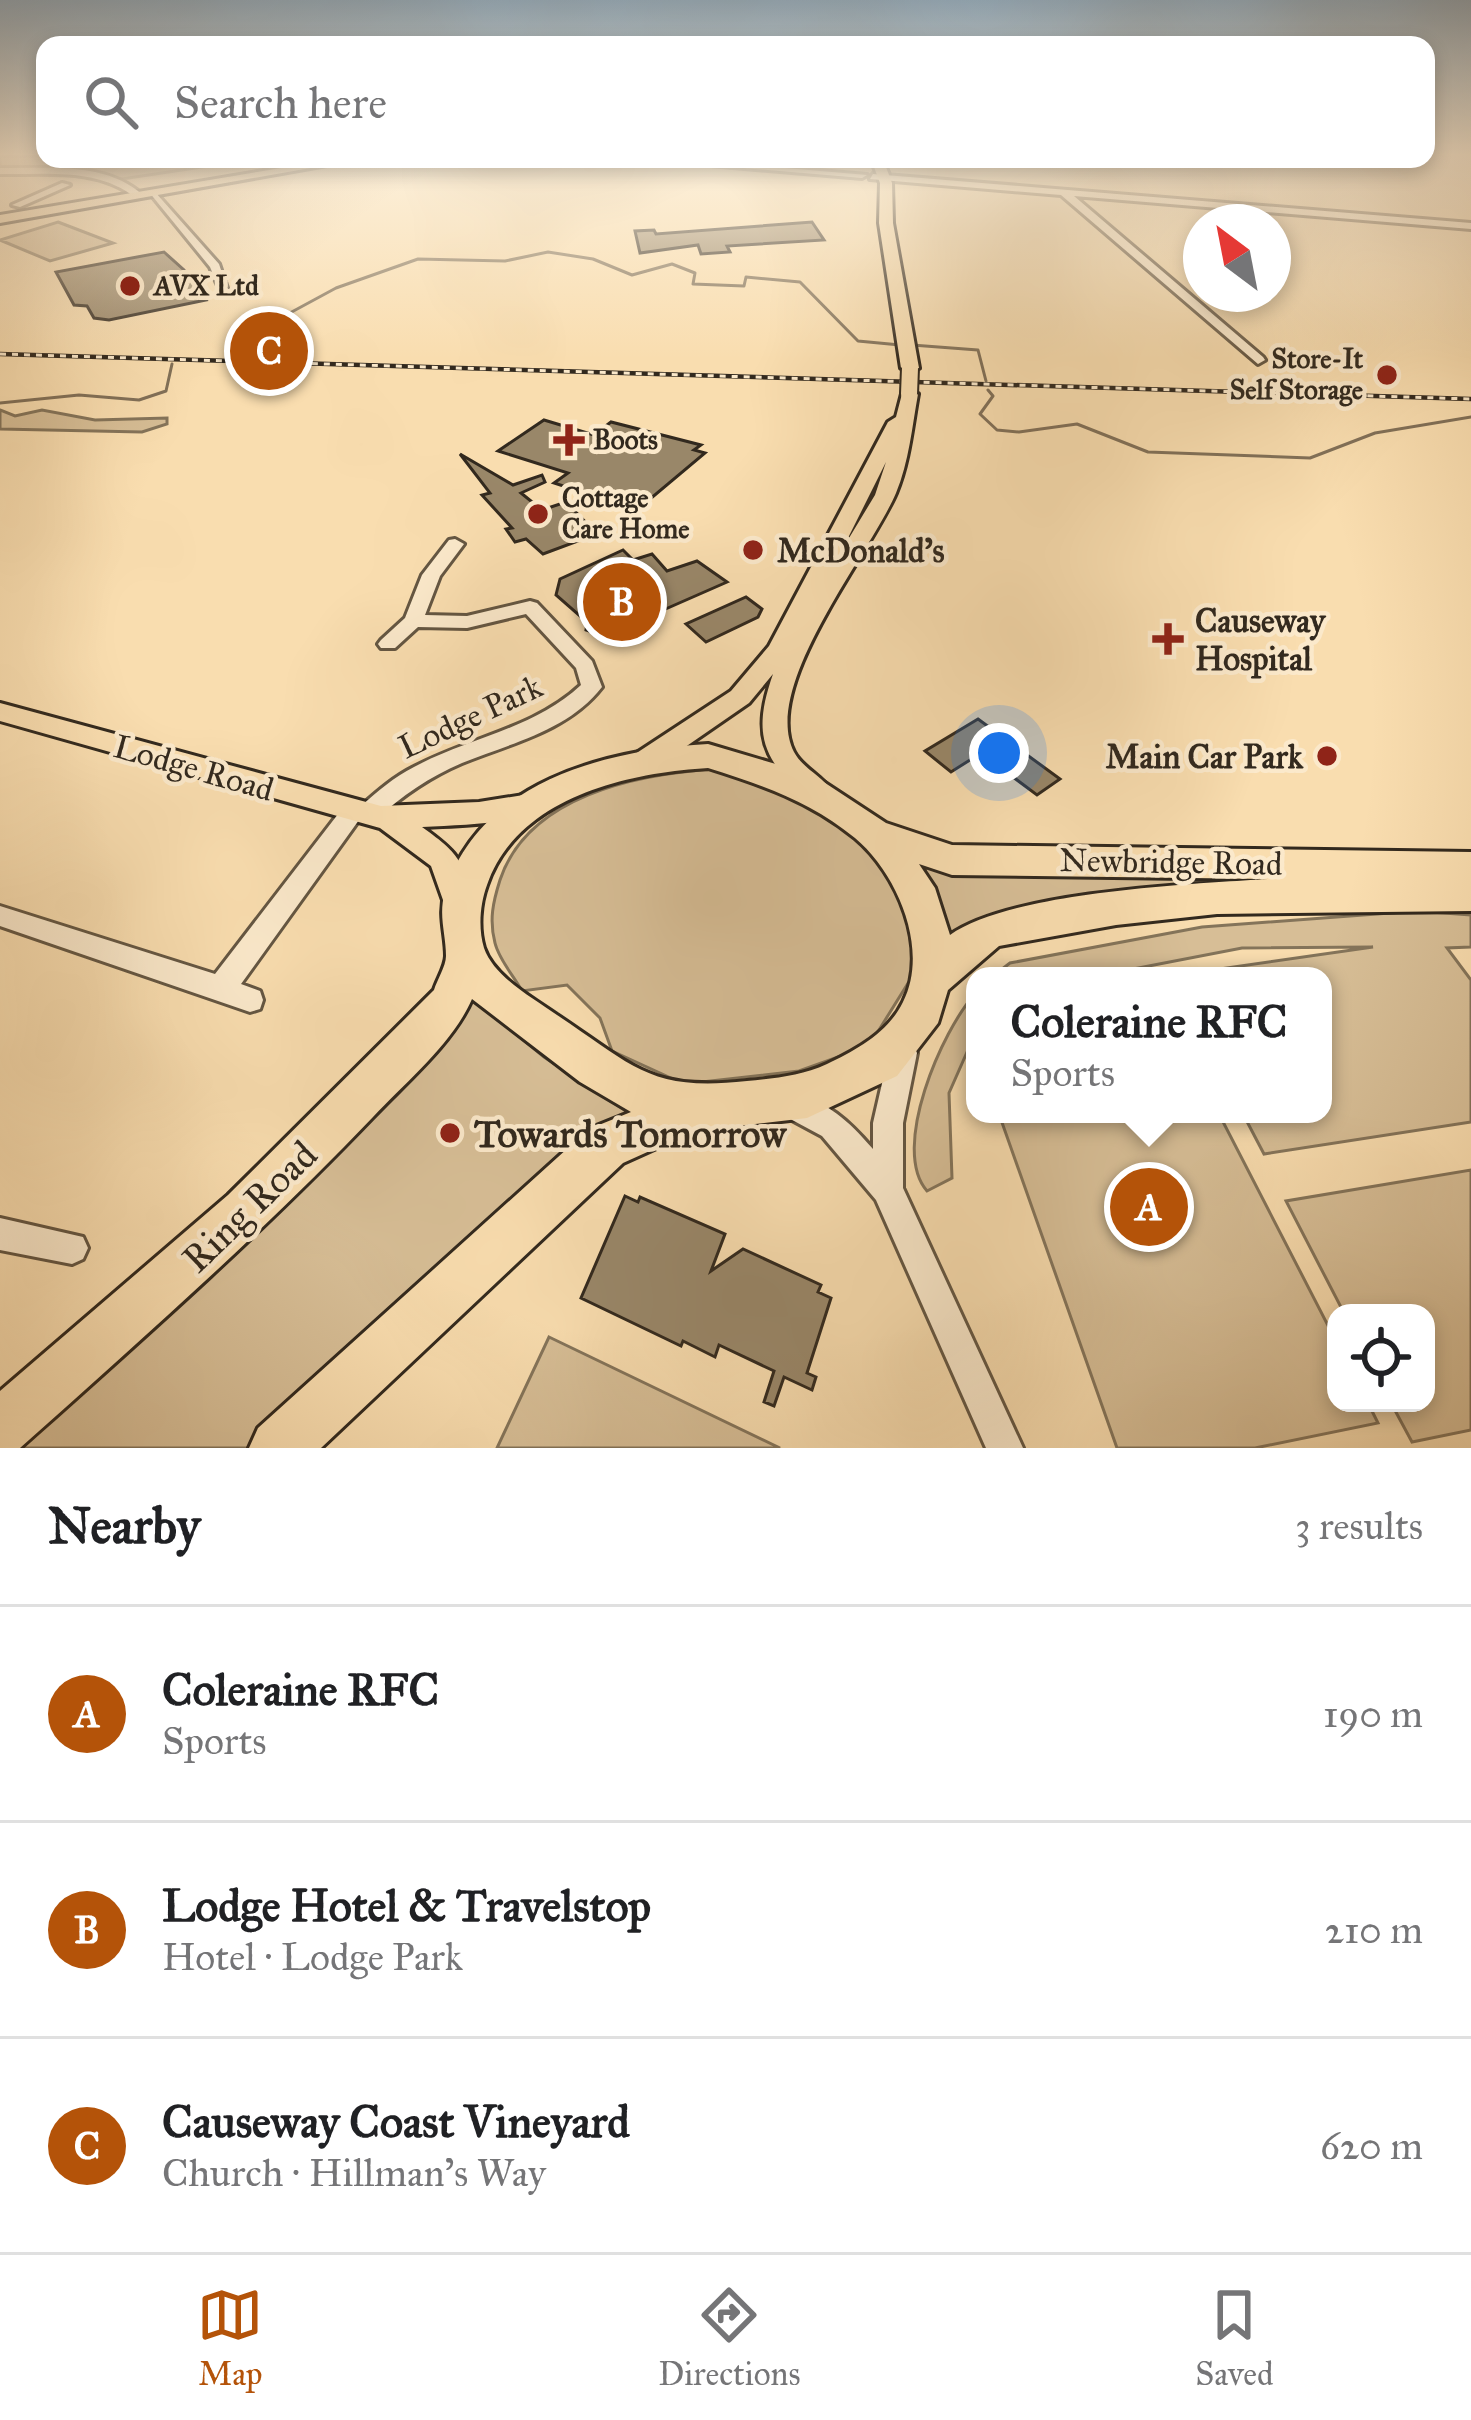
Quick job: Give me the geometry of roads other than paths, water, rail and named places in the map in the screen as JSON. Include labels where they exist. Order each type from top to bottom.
[{"type":"highway","points":[[278,1448],[446,1298],[605,1146],[691,1109],[785,1101],[869,1072],[907,1041],[937,976],[933,924],[876,834],[826,799],[724,758],[690,756],[639,765],[536,804],[505,824],[468,876],[464,934],[493,990],[598,1071],[691,1109]]},
{"type":"highway","name":"Newbridge Road","points":[[876,834],[952,860],[1471,867]]},
{"type":"highway","name":"Newbridge Road","points":[[937,976],[968,943],[988,933],[1094,911],[1182,900],[1317,894],[1471,895]]},
{"type":"highway","name":"Ring Road","points":[[0,1428],[247,1213],[398,1060],[450,1003],[464,934]]},
{"type":"main road","points":[[826,799],[778,750],[774,730],[777,698],[831,587],[886,493],[907,409],[909,351],[884,224]]},
{"type":"main road","points":[[867,503],[907,409]]},
{"type":"main road","points":[[639,765],[740,698],[780,650],[842,522],[907,409]]},
{"type":"main road","name":"Lodge Road","points":[[0,712],[369,814],[424,840],[444,859],[464,934]]},
{"type":"main road","name":"Lodge Road","points":[[369,814],[479,813],[536,804]]},
{"type":"street","points":[[174,224],[215,266],[224,286]]},
{"type":"street","points":[[1101,224],[1258,360]]},
{"type":"street","points":[[388,644],[413,621],[431,575],[455,544]]},
{"type":"street","name":"Lodge Park","points":[[218,987],[369,814],[416,772],[580,701],[592,687],[590,675],[530,607],[466,622],[413,621]]},
{"type":"street","points":[[0,916],[250,1000]]},
{"type":"street","points":[[887,1189],[888,1123],[907,1041]]},
{"type":"street","points":[[785,1101],[833,1126],[887,1189],[1005,1448]]},
{"type":"street","points":[[0,1234],[72,1248]]},
{"type":"waterway","points":[[275,321],[336,288],[418,259],[505,261],[548,252],[593,259],[632,275],[672,264],[695,273],[693,284],[744,286],[746,277],[800,282],[858,341],[900,345]]},
{"type":"waterway","points":[[912,345],[978,350],[986,381]]},
{"type":"waterway","points":[[0,403],[79,395],[139,400],[166,391],[172,364]]},
{"type":"waterway","points":[[988,390],[993,396],[980,414],[997,430],[1019,432],[1077,424],[1148,452],[1310,458],[1375,433],[1471,417]]},
{"type":"railway","points":[[0,354],[1471,399]]},
{"type":"place","name":"AVX Ltd","points":[[130,286]]},
{"type":"place","name":"Causeway Coast Vineyard","points":[[269,351]]},
{"type":"place","name":"Store-It Self Storage","points":[[1387,375]]},
{"type":"place","name":"Boots","points":[[569,440]]},
{"type":"place","name":"Cottage Care Home","points":[[538,514]]},
{"type":"place","name":"McDonald's","points":[[753,550]]},
{"type":"place","name":"Lodge Hotel & Travelstop","points":[[622,602]]},
{"type":"place","name":"Causeway Hospital","points":[[1168,639]]},
{"type":"place","name":"Main Car Park","points":[[1327,756]]},
{"type":"place","name":"Towards Tomorrow","points":[[450,1133]]},
{"type":"place","name":"Coleraine RFC","points":[[1149,1207]]}]
